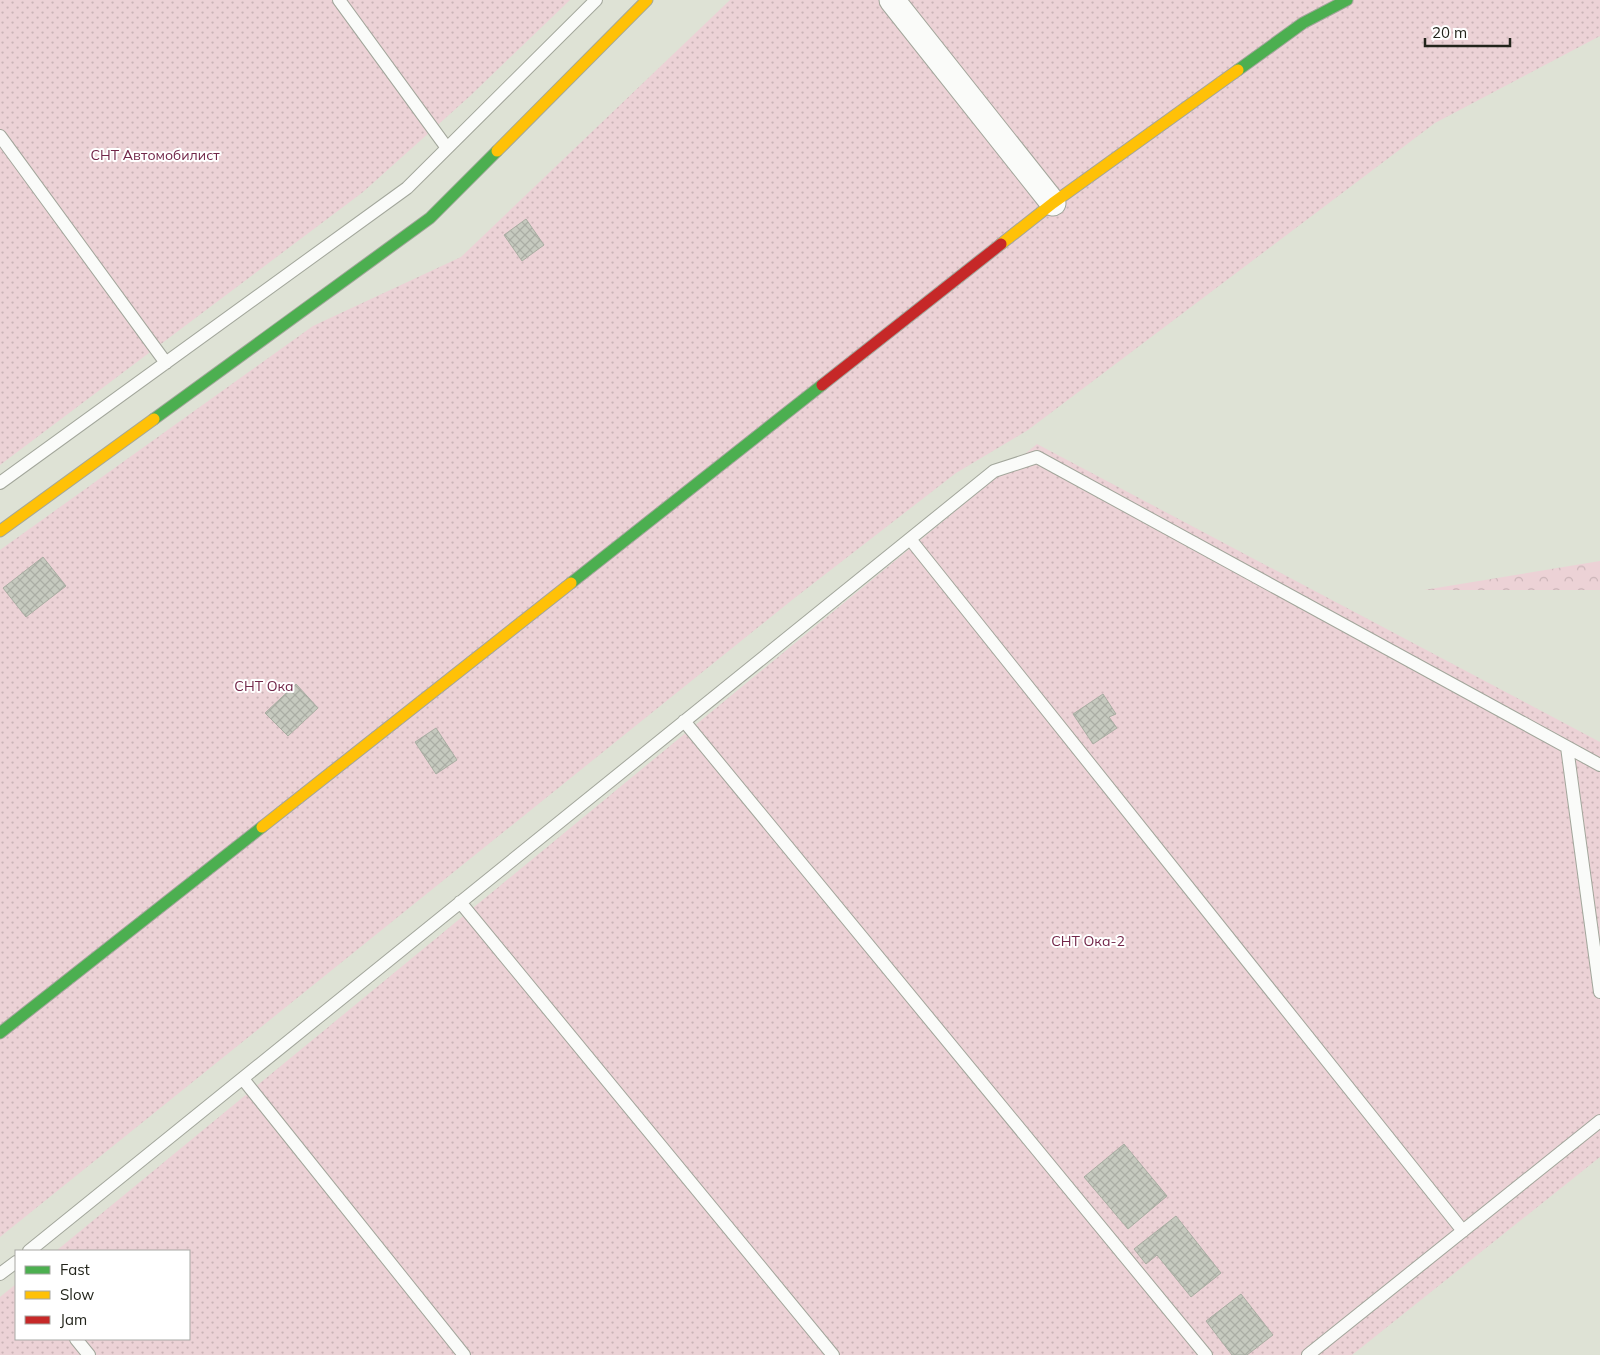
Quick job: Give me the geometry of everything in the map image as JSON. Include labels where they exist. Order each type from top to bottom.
[{"type":"street","points":[[0,531],[430,218],[647,0]]},
{"type":"street","points":[[892,0],[1053,203]]},
{"type":"street","points":[[0,1033],[1053,203],[1303,23],[1348,0]]},
{"type":"lane","points":[[339,0],[447,148]]},
{"type":"lane","points":[[0,483],[407,188],[596,0]]},
{"type":"lane","points":[[0,136],[166,363]]},
{"type":"lane","points":[[30,1250],[994,471],[1037,457],[1600,765]]},
{"type":"lane","points":[[910,539],[1463,1231]]},
{"type":"lane","points":[[684,721],[1206,1355]]},
{"type":"lane","points":[[1566,747],[1600,992]]},
{"type":"lane","points":[[460,902],[833,1355]]},
{"type":"lane","points":[[243,1079],[464,1355]]},
{"type":"lane","points":[[1308,1355],[1600,1121]]},
{"type":"lane","points":[[0,1274],[15,1264]]},
{"type":"lane","points":[[77,1340],[89,1355]]},
{"type":"green space","name":"СНТ Автомобилист","points":[[0,0],[570,0],[470,96],[363,192],[0,465]]},
{"type":"green space","name":"СНТ Ока","points":[[730,0],[1600,0],[1600,36],[1435,123],[1028,430],[956,473],[792,600],[0,1237],[0,550],[313,326],[461,257]]},
{"type":"green space","name":"СНТ Ока-2","points":[[1037,444],[1600,742],[1600,1157],[1352,1355],[0,1355],[0,1297],[15,1285],[15,1340],[190,1340],[190,1250],[57,1250]]},
{"type":"green space","points":[[1600,561],[1600,590],[1424,590]]},
{"type":"building","points":[[526,219],[544,245],[522,261],[504,235]]},
{"type":"building","points":[[43,557],[66,586],[26,617],[3,588]]},
{"type":"building","points":[[296,684],[318,708],[288,736],[265,713]]},
{"type":"building","points":[[1103,694],[1116,714],[1109,717],[1117,728],[1093,744],[1073,714]]},
{"type":"building","points":[[436,728],[457,760],[436,774],[415,742]]},
{"type":"building","points":[[1124,1144],[1167,1196],[1128,1229],[1084,1177]]},
{"type":"building","points":[[1176,1216],[1221,1273],[1191,1297],[1157,1255],[1146,1264],[1134,1249]]},
{"type":"building","points":[[1241,1294],[1273,1335],[1247,1355],[1232,1355],[1206,1321]]},
{"type":"traffic: fast","points":[[1238,70],[1303,23],[1347,0]]},
{"type":"traffic: fast","points":[[154,419],[430,218],[497,151]]},
{"type":"traffic: fast","points":[[571,583],[822,385]]},
{"type":"traffic: fast","points":[[0,1033],[262,827]]},
{"type":"traffic: slow","points":[[497,151],[647,0]]},
{"type":"traffic: slow","points":[[1001,244],[1053,203],[1238,70]]},
{"type":"traffic: slow","points":[[0,531],[154,419]]},
{"type":"traffic: slow","points":[[262,827],[571,583]]},
{"type":"traffic: jam","points":[[822,385],[1001,244]]}]
